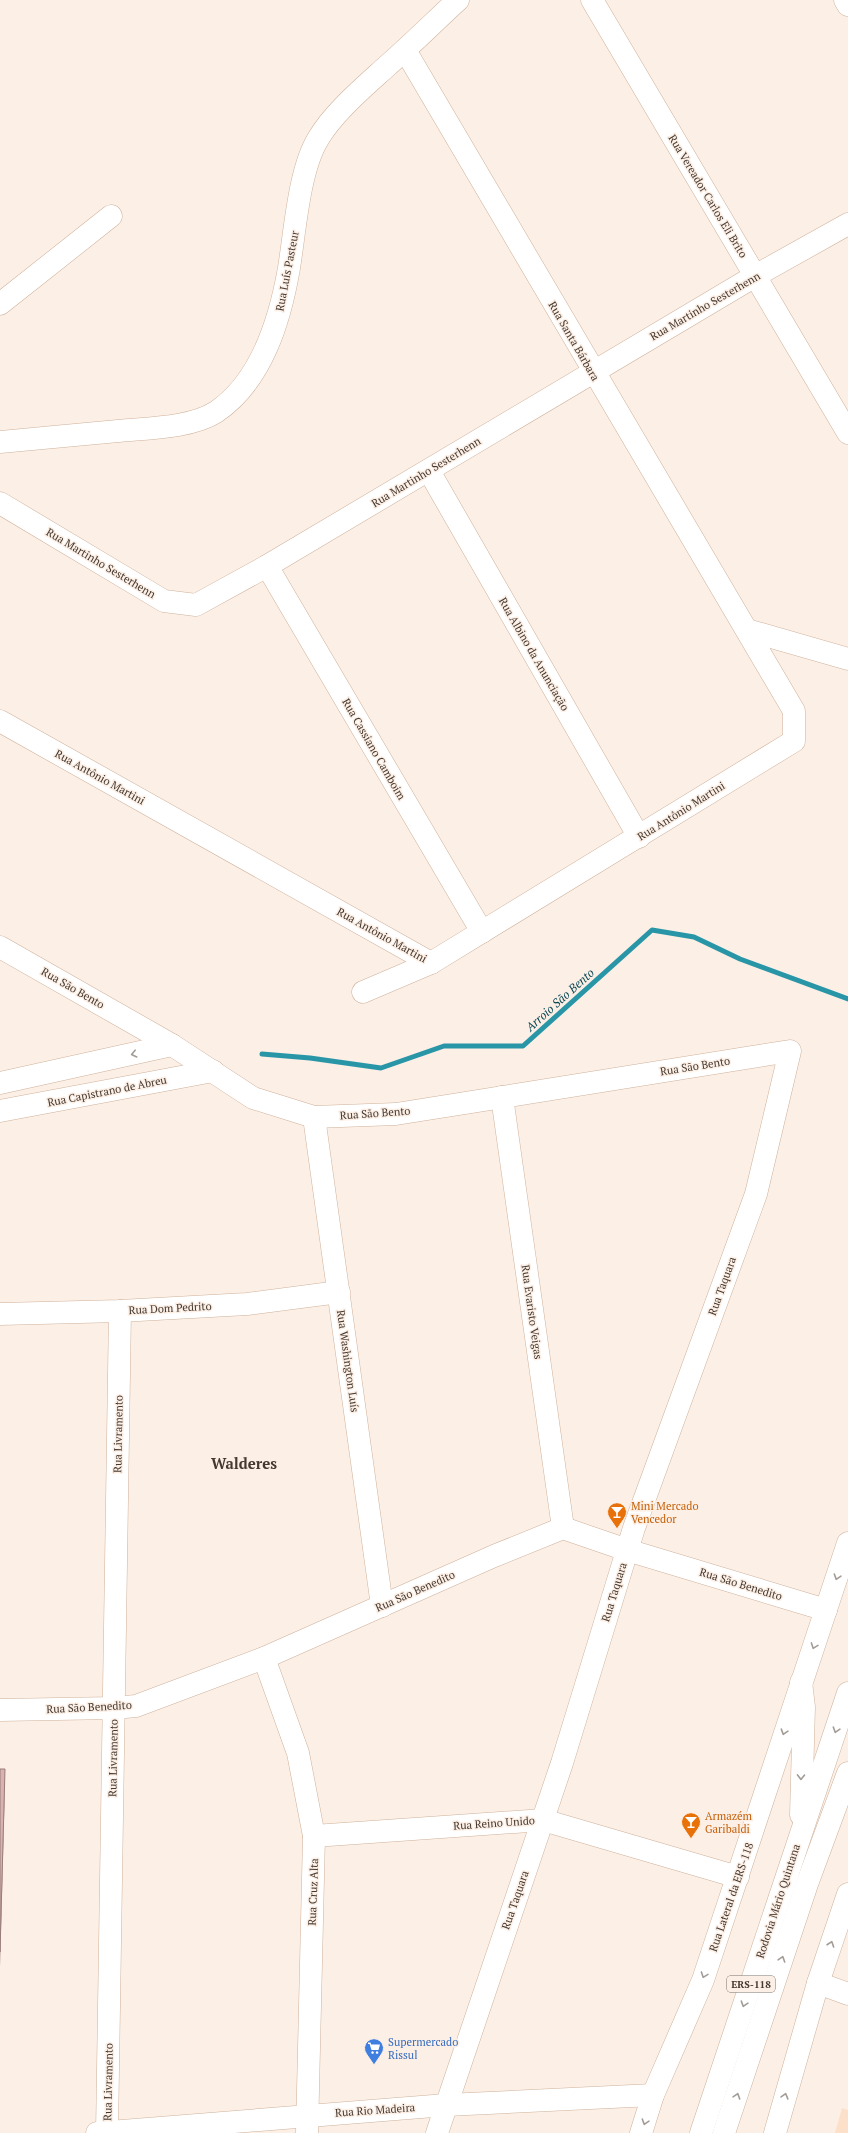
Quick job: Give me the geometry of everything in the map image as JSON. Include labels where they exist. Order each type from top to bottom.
[{"type":"main road","name":"Rua Luís Pasteur","points":[[0,442],[164,426],[194,421],[216,412],[233,397],[247,382],[261,359],[278,317],[286,285],[307,168],[318,139],[351,99],[458,0]]},
{"type":"main road","name":"Rua Vereador Carlos Eli Brito","points":[[592,0],[848,433]]},
{"type":"main road","points":[[845,0],[848,5]]},
{"type":"main road","name":"Rua Santa Bárbara","points":[[405,50],[593,372],[794,711]]},
{"type":"main road","points":[[0,304],[111,216]]},
{"type":"main road","name":"Rua Martinho Sesterhenn","points":[[0,503],[164,601],[196,605],[267,566],[755,276],[848,224]]},
{"type":"main road","name":"Rua Albino da Anunciação","points":[[429,471],[639,837]]},
{"type":"main road","name":"Rua Cassiano Camboim","points":[[267,566],[482,932]]},
{"type":"main road","points":[[747,630],[848,659]]},
{"type":"main road","name":"Rua Antônio Martini","points":[[0,721],[431,963],[639,837],[794,740],[794,711]]},
{"type":"main road","name":"Rua São Bento","points":[[0,947],[172,1045],[253,1098],[314,1117],[396,1114],[790,1051]]},
{"type":"main road","points":[[363,992],[431,963]]},
{"type":"main road","points":[[9,1109],[6,1082],[172,1045]]},
{"type":"main road","name":"Rua Taquara","points":[[437,2133],[543,1820],[627,1550],[756,1194],[790,1051]]},
{"type":"main road","name":"Rua Capistrano de Abreu","points":[[9,1109],[213,1071]]},
{"type":"main road","name":"Rua Evaristo Veigas","points":[[502,1097],[563,1528]]},
{"type":"main road","name":"Rua Washington Luís","points":[[314,1117],[382,1606]]},
{"type":"main road","name":"Rua Dom Pedrito","points":[[0,1314],[120,1311],[247,1304],[339,1292]]},
{"type":"main road","name":"Rua Livramento","points":[[104,2133],[114,1708],[120,1311]]},
{"type":"main road","name":"Rua São Benedito","points":[[0,1710],[114,1708],[136,1706],[264,1658],[494,1556],[563,1528],[627,1550],[826,1610]]},
{"type":"main road","name":"Rua Lateral da ERS-118","points":[[641,2133],[653,2095],[702,1980],[738,1877],[848,1543]]},
{"type":"main road","name":"Rua Cruz Alta","points":[[264,1658],[298,1753],[314,1836],[307,2124]]},
{"type":"main road","points":[[801,1682],[804,1707],[801,1835]]},
{"type":"main road","name":"Rodovia Mário Quintana","points":[[701,2133],[848,1692]]},
{"type":"main road","name":"Rodovia Mário Quintana","points":[[724,2133],[807,1884],[848,1773]]},
{"type":"main road","points":[[807,1884],[848,1808]]},
{"type":"main road","name":"Rua Reino Unido","points":[[314,1836],[543,1820],[738,1877]]},
{"type":"main road","points":[[775,2133],[818,1983],[848,1894]]},
{"type":"main road","points":[[818,1983],[848,1994]]},
{"type":"main road","name":"Rua Rio Madeira","points":[[104,2133],[307,2124],[446,2105],[653,2095]]},
{"type":"shaded area","points":[[842,2108],[848,2110],[848,2133],[835,2133]]},
{"type":"building","points":[[0,1769],[5,1769],[0,1952]]},
{"type":"waterway","name":"Arroio São Bento","points":[[262,1054],[310,1058],[381,1068],[444,1046],[523,1046],[652,930],[694,937],[740,959],[848,999]]},
{"type":"place","name":"Mini Mercado Vencedor","points":[[617,1529]]},
{"type":"place","name":"Armazém Garibaldi","points":[[691,1839]]},
{"type":"place","name":"Supermercado Rissul","points":[[374,2065]]},
{"type":"district","name":"Walderes","points":[[244,1464]]}]
